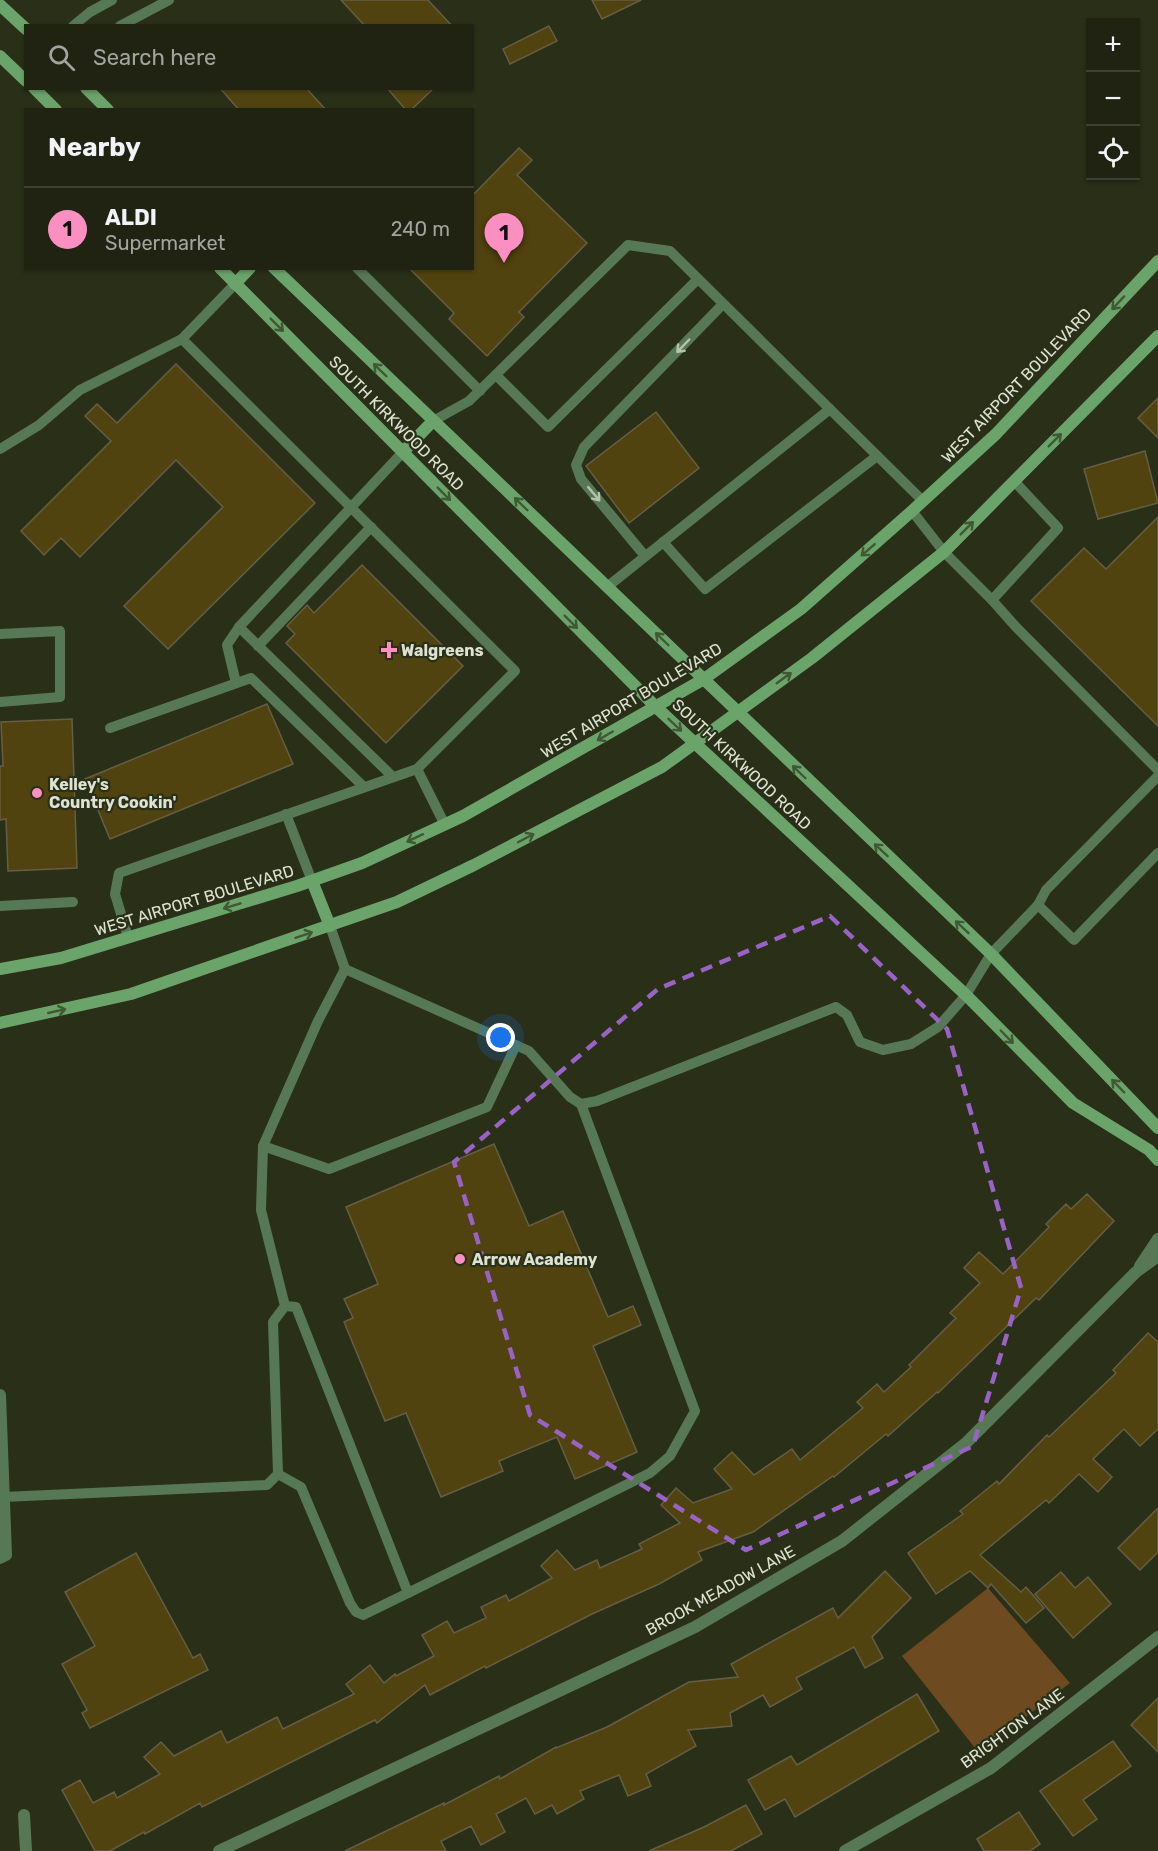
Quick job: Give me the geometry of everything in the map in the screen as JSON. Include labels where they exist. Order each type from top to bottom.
[{"type":"main road","points":[[0,4],[24,27]]},
{"type":"main road","points":[[0,56],[24,79]]},
{"type":"main road","points":[[36,90],[54,108]]},
{"type":"main road","points":[[88,90],[106,108]]},
{"type":"main road","name":"WEST AIRPORT BOULEVARD","points":[[0,969],[61,958],[362,863],[464,816],[704,679],[801,609],[996,434],[1158,261]]},
{"type":"main road","name":"SOUTH KIRKWOOD ROAD","points":[[222,270],[656,707],[966,995],[1073,1104],[1149,1150],[1158,1160]]},
{"type":"main road","points":[[235,284],[248,270]]},
{"type":"main road","name":"SOUTH KIRKWOOD ROAD","points":[[276,270],[991,954],[1158,1128]]},
{"type":"main road","points":[[0,1023],[131,994],[397,902],[474,865],[662,767],[812,658],[944,552],[1158,336]]},
{"type":"main road","points":[[403,452],[433,421]]},
{"type":"main road","points":[[312,880],[330,926]]},
{"type":"street","name":"BROOK MEADOW LANE","points":[[1136,1272],[1158,1239]]},
{"type":"street","name":"BROOK MEADOW LANE","points":[[219,1851],[695,1626],[842,1541],[966,1443],[1136,1272],[1158,1256]]},
{"type":"street","points":[[0,1395],[6,1555],[0,1558]]},
{"type":"street","name":"BRIGHTON LANE","points":[[845,1851],[991,1768],[1158,1637]]},
{"type":"street","points":[[24,1815],[26,1851]]},
{"type":"lane","points":[[75,24],[90,12],[112,0]]},
{"type":"lane","points":[[124,24],[169,0]]},
{"type":"lane","points":[[433,421],[469,401],[628,245],[670,251],[923,501]]},
{"type":"lane","points":[[359,270],[480,391]]},
{"type":"lane","points":[[495,375],[548,428],[698,279]]},
{"type":"lane","points":[[0,449],[39,425],[80,390],[182,339],[235,284]]},
{"type":"lane","points":[[645,556],[581,479],[576,465],[584,447],[723,304]]},
{"type":"lane","points":[[128,937],[115,894],[119,873],[417,769],[515,670],[182,339]]},
{"type":"lane","points":[[607,587],[830,409]]},
{"type":"lane","points":[[236,683],[227,645],[239,627],[403,452]]},
{"type":"lane","points":[[663,542],[705,589],[877,456]]},
{"type":"lane","points":[[992,600],[1059,528],[1014,482]]},
{"type":"lane","points":[[912,511],[944,552],[1158,770]]},
{"type":"lane","points":[[258,646],[371,527]]},
{"type":"lane","points":[[239,627],[393,777]]},
{"type":"lane","points":[[0,634],[60,631],[60,697],[0,702]]},
{"type":"lane","points":[[110,728],[251,678],[364,787]]},
{"type":"lane","points":[[417,769],[445,825]]},
{"type":"lane","points":[[580,1104],[597,1101],[836,1007],[847,1015],[860,1042],[883,1050],[911,1044],[938,1027],[966,995],[991,954],[1038,905],[1047,890],[1158,776]]},
{"type":"lane","points":[[286,814],[312,880]]},
{"type":"lane","points":[[1038,905],[1074,940],[1158,853]]},
{"type":"lane","points":[[0,906],[74,902]]},
{"type":"lane","points":[[285,1306],[261,1210],[263,1146],[318,1021],[345,969],[330,926]]},
{"type":"lane","points":[[278,1474],[301,1487],[350,1603],[356,1612],[363,1615],[650,1473],[670,1456],[695,1411],[580,1104],[570,1097],[529,1051],[345,969]]},
{"type":"lane","points":[[263,1146],[329,1169],[487,1107],[516,1045]]},
{"type":"lane","points":[[285,1306],[296,1307],[408,1593]]},
{"type":"lane","points":[[4,1497],[267,1485],[278,1474],[273,1322],[285,1306]]},
{"type":"highlighted area","points":[[830,916],[947,1029],[1021,1288],[973,1446],[746,1550],[530,1415],[454,1162],[658,989]]},
{"type":"shaded area","points":[[988,1588],[1070,1683],[979,1753],[902,1656]]},
{"type":"building","points":[[341,0],[428,0],[450,24],[363,24]]},
{"type":"building","points":[[592,0],[641,0],[602,19]]},
{"type":"building","points":[[549,26],[557,41],[510,64],[503,49]]},
{"type":"building","points":[[222,90],[308,90],[324,108],[237,108]]},
{"type":"building","points":[[389,90],[432,90],[413,108],[404,108]]},
{"type":"building","points":[[519,148],[532,160],[517,175],[587,243],[519,312],[524,317],[487,356],[449,319],[454,313],[411,270],[474,270],[474,194]]},
{"type":"building","points":[[176,364],[315,503],[168,649],[124,606],[223,507],[176,460],[80,557],[61,538],[44,555],[21,531],[111,441],[85,416],[97,404],[117,423]]},
{"type":"building","points":[[1158,398],[1158,438],[1138,418]]},
{"type":"building","points":[[656,412],[699,468],[629,523],[586,466]]},
{"type":"building","points":[[1145,451],[1158,503],[1098,519],[1084,469]]},
{"type":"building","points":[[1158,517],[1158,726],[1031,601],[1084,548],[1106,569]]},
{"type":"building","name":"Walgreens","points":[[362,565],[463,666],[386,743],[286,643],[295,634],[287,626],[307,605],[314,613]]},
{"type":"building","points":[[267,704],[293,764],[110,839],[85,779]]},
{"type":"building","name":"Kelley's Country Cookin'","points":[[72,719],[77,868],[8,871],[6,819],[0,820],[0,766],[3,766],[1,722]]},
{"type":"building","points":[[494,1144],[529,1226],[563,1211],[608,1317],[633,1306],[641,1325],[593,1346],[637,1452],[575,1479],[557,1437],[499,1461],[503,1471],[441,1497],[406,1413],[385,1421],[344,1322],[353,1318],[344,1299],[378,1284],[346,1207]]},
{"type":"building","points":[[1087,1194],[1114,1221],[1039,1300],[1036,1298],[938,1393],[888,1436],[886,1434],[834,1477],[753,1532],[698,1552],[702,1560],[659,1584],[592,1614],[430,1695],[425,1685],[377,1723],[375,1720],[202,1807],[200,1803],[110,1851],[95,1851],[62,1790],[80,1780],[93,1803],[114,1792],[117,1798],[160,1774],[144,1757],[161,1742],[174,1756],[221,1731],[227,1743],[277,1717],[283,1729],[354,1694],[346,1684],[370,1665],[384,1683],[395,1674],[396,1676],[434,1656],[422,1635],[447,1621],[454,1633],[486,1618],[481,1607],[506,1595],[509,1601],[552,1578],[541,1566],[557,1550],[575,1570],[597,1560],[600,1568],[642,1549],[639,1544],[680,1523],[661,1505],[676,1488],[693,1503],[732,1489],[714,1469],[732,1452],[754,1475],[792,1449],[800,1460],[863,1408],[857,1402],[877,1384],[884,1392],[911,1367],[909,1365],[956,1318],[950,1313],[980,1283],[964,1268],[979,1252],[1003,1274],[1049,1227],[1046,1224],[1066,1204],[1071,1209]]},
{"type":"building","points":[[1148,1333],[1158,1342],[1158,1429],[1140,1446],[1124,1429],[1093,1459],[1112,1477],[1098,1492],[1079,1474],[1049,1503],[1046,1500],[980,1555],[1021,1592],[1026,1587],[1044,1608],[1026,1623],[991,1584],[988,1588],[970,1571],[936,1594],[908,1553],[963,1514],[960,1511],[997,1481],[999,1484],[1047,1435],[1049,1437],[1116,1373],[1113,1370]]},
{"type":"building","points":[[1158,1508],[1158,1552],[1140,1570],[1118,1548]]},
{"type":"building","points":[[136,1553],[193,1658],[200,1654],[208,1670],[90,1728],[82,1713],[87,1710],[62,1664],[95,1646],[65,1592]]},
{"type":"building","points":[[885,1571],[911,1598],[872,1637],[883,1658],[865,1668],[854,1647],[796,1678],[802,1689],[770,1707],[763,1695],[730,1713],[732,1726],[688,1730],[696,1746],[646,1774],[651,1786],[628,1796],[619,1775],[580,1791],[584,1799],[557,1814],[552,1805],[535,1814],[526,1798],[496,1814],[505,1832],[481,1845],[471,1826],[441,1841],[446,1851],[345,1851],[444,1803],[444,1805],[499,1776],[500,1779],[556,1747],[607,1727],[689,1682],[738,1677],[731,1664],[833,1608],[838,1618]]},
{"type":"building","points":[[1061,1572],[1075,1588],[1088,1577],[1111,1604],[1073,1638],[1035,1594]]},
{"type":"building","points":[[917,1694],[939,1731],[795,1817],[785,1799],[765,1810],[748,1780],[791,1756],[797,1765]]},
{"type":"building","points":[[1158,1698],[1158,1752],[1131,1725]]},
{"type":"building","points":[[1113,1741],[1131,1766],[1083,1800],[1097,1819],[1073,1836],[1040,1791]]},
{"type":"building","points":[[746,1805],[762,1834],[731,1851],[649,1851],[704,1827]]},
{"type":"building","points":[[1019,1812],[1040,1844],[1030,1851],[984,1851],[977,1839]]},
{"type":"place","name":"ALDI","points":[[504,263]]},
{"type":"place","name":"Walgreens","points":[[389,650]]},
{"type":"place","name":"Kelley's Country Cookin'","points":[[37,793]]},
{"type":"place","name":"Arrow Academy","points":[[460,1259]]}]
